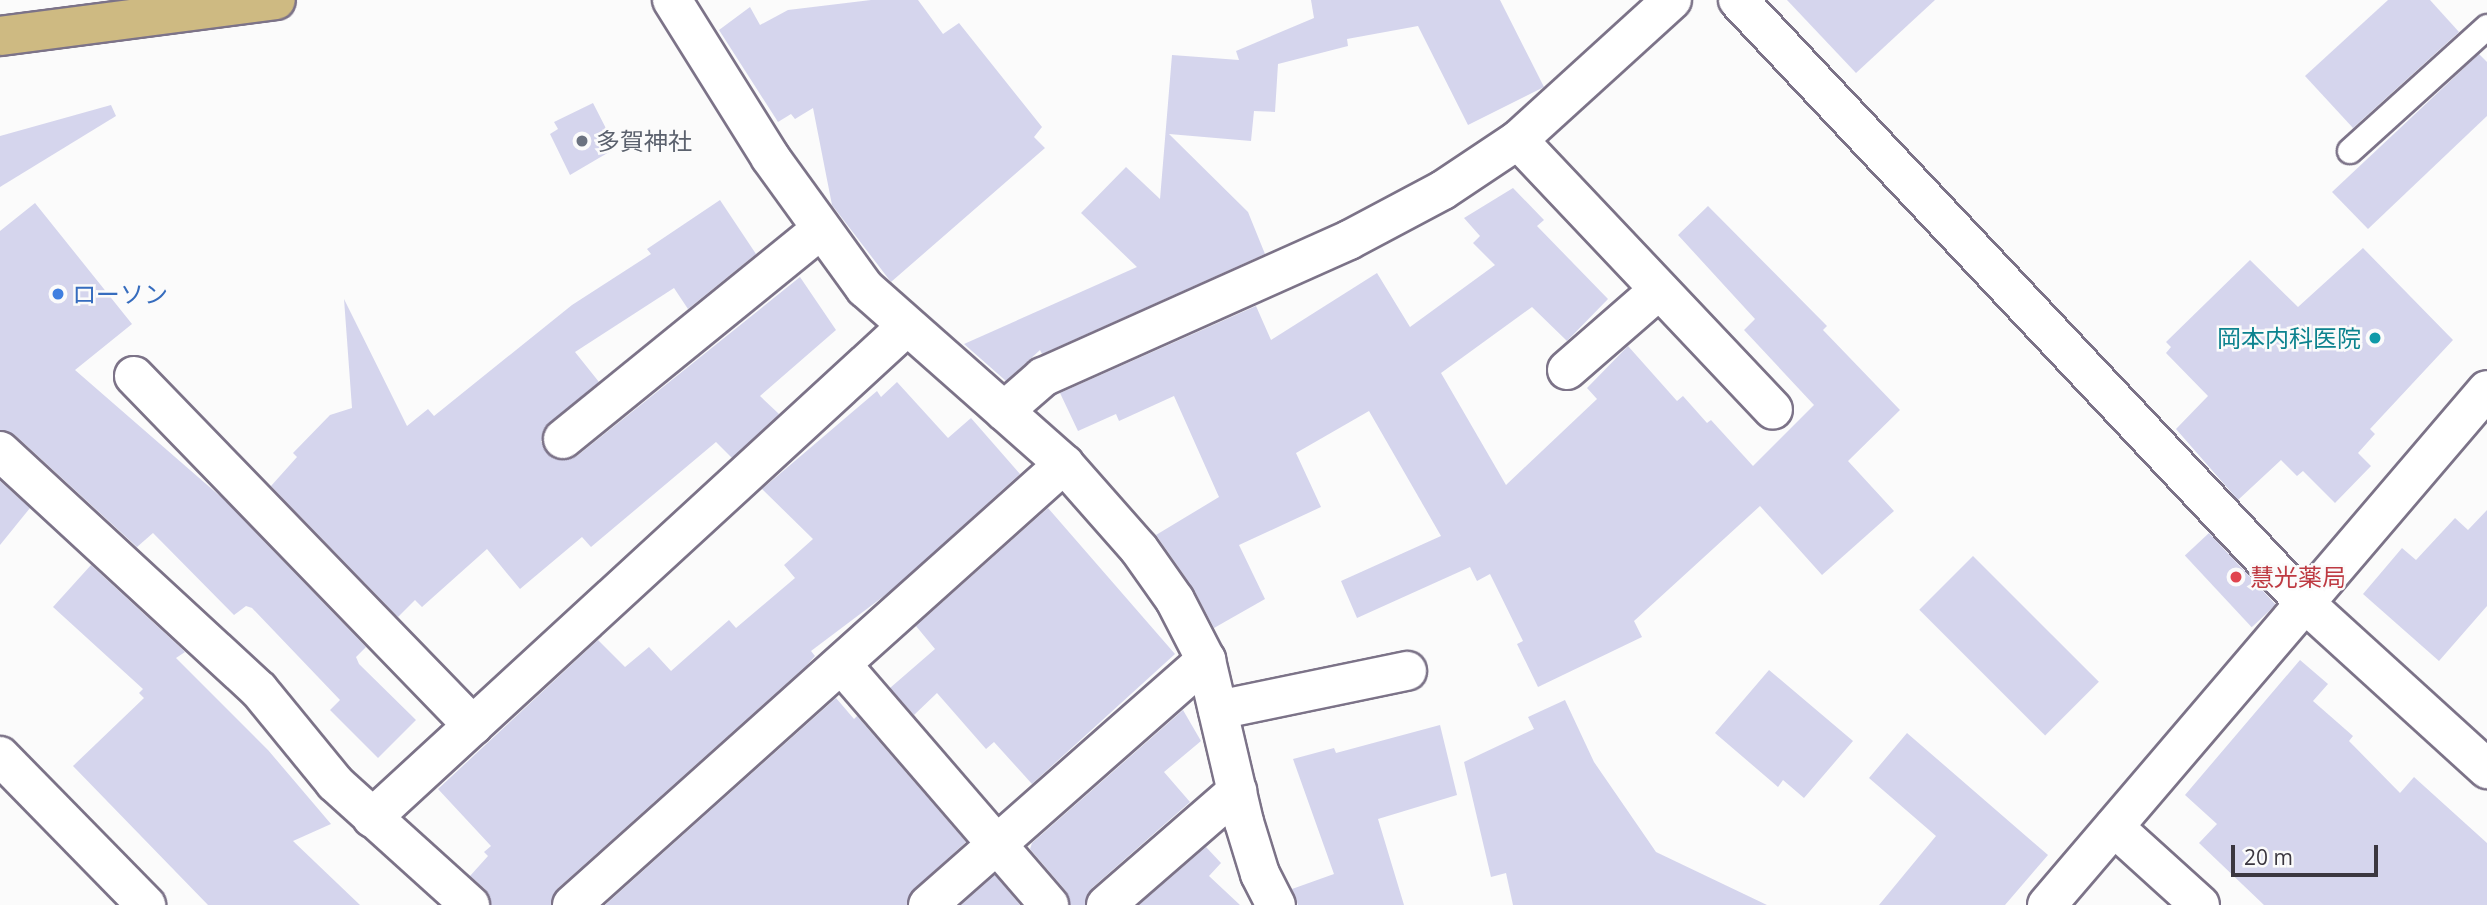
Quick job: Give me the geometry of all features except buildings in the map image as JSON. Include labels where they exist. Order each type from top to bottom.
[{"type":"highway","points":[[0,36],[276,0]]},
{"type":"street","points":[[672,0],[820,230],[865,288],[906,327],[1065,464],[1139,549],[1175,600],[1206,660],[1260,874],[1276,905]]},
{"type":"street","points":[[1004,411],[1042,377],[1349,240],[1443,190],[1518,140],[1672,0]]},
{"type":"street","points":[[1738,0],[2307,605],[2487,769]]},
{"type":"street","points":[[1518,140],[1773,410]]},
{"type":"street","points":[[563,439],[820,230]]},
{"type":"street","points":[[1567,370],[1660,290]]},
{"type":"street","points":[[372,818],[906,327]]},
{"type":"street","points":[[134,376],[473,726]]},
{"type":"street","points":[[2047,905],[2307,605],[2487,390]]},
{"type":"street","points":[[0,451],[259,690],[335,783],[470,905]]},
{"type":"street","points":[[572,905],[1065,464]]},
{"type":"street","points":[[928,905],[995,843],[1206,660]]},
{"type":"street","points":[[842,665],[1049,905]]},
{"type":"street","points":[[1218,709],[1407,671]]},
{"type":"street","points":[[0,756],[146,905]]},
{"type":"street","points":[[1106,905],[1237,791]]},
{"type":"street","points":[[2114,827],[2200,905]]},
{"type":"lane","points":[[2350,151],[2487,27]]},
{"type":"place","name":"多賀神社","points":[[582,141]]},
{"type":"place","name":"ローソン","points":[[58,294]]},
{"type":"place","name":"岡本内科医院","points":[[2375,338]]},
{"type":"place","name":"慧光薬局","points":[[2236,577]]}]
